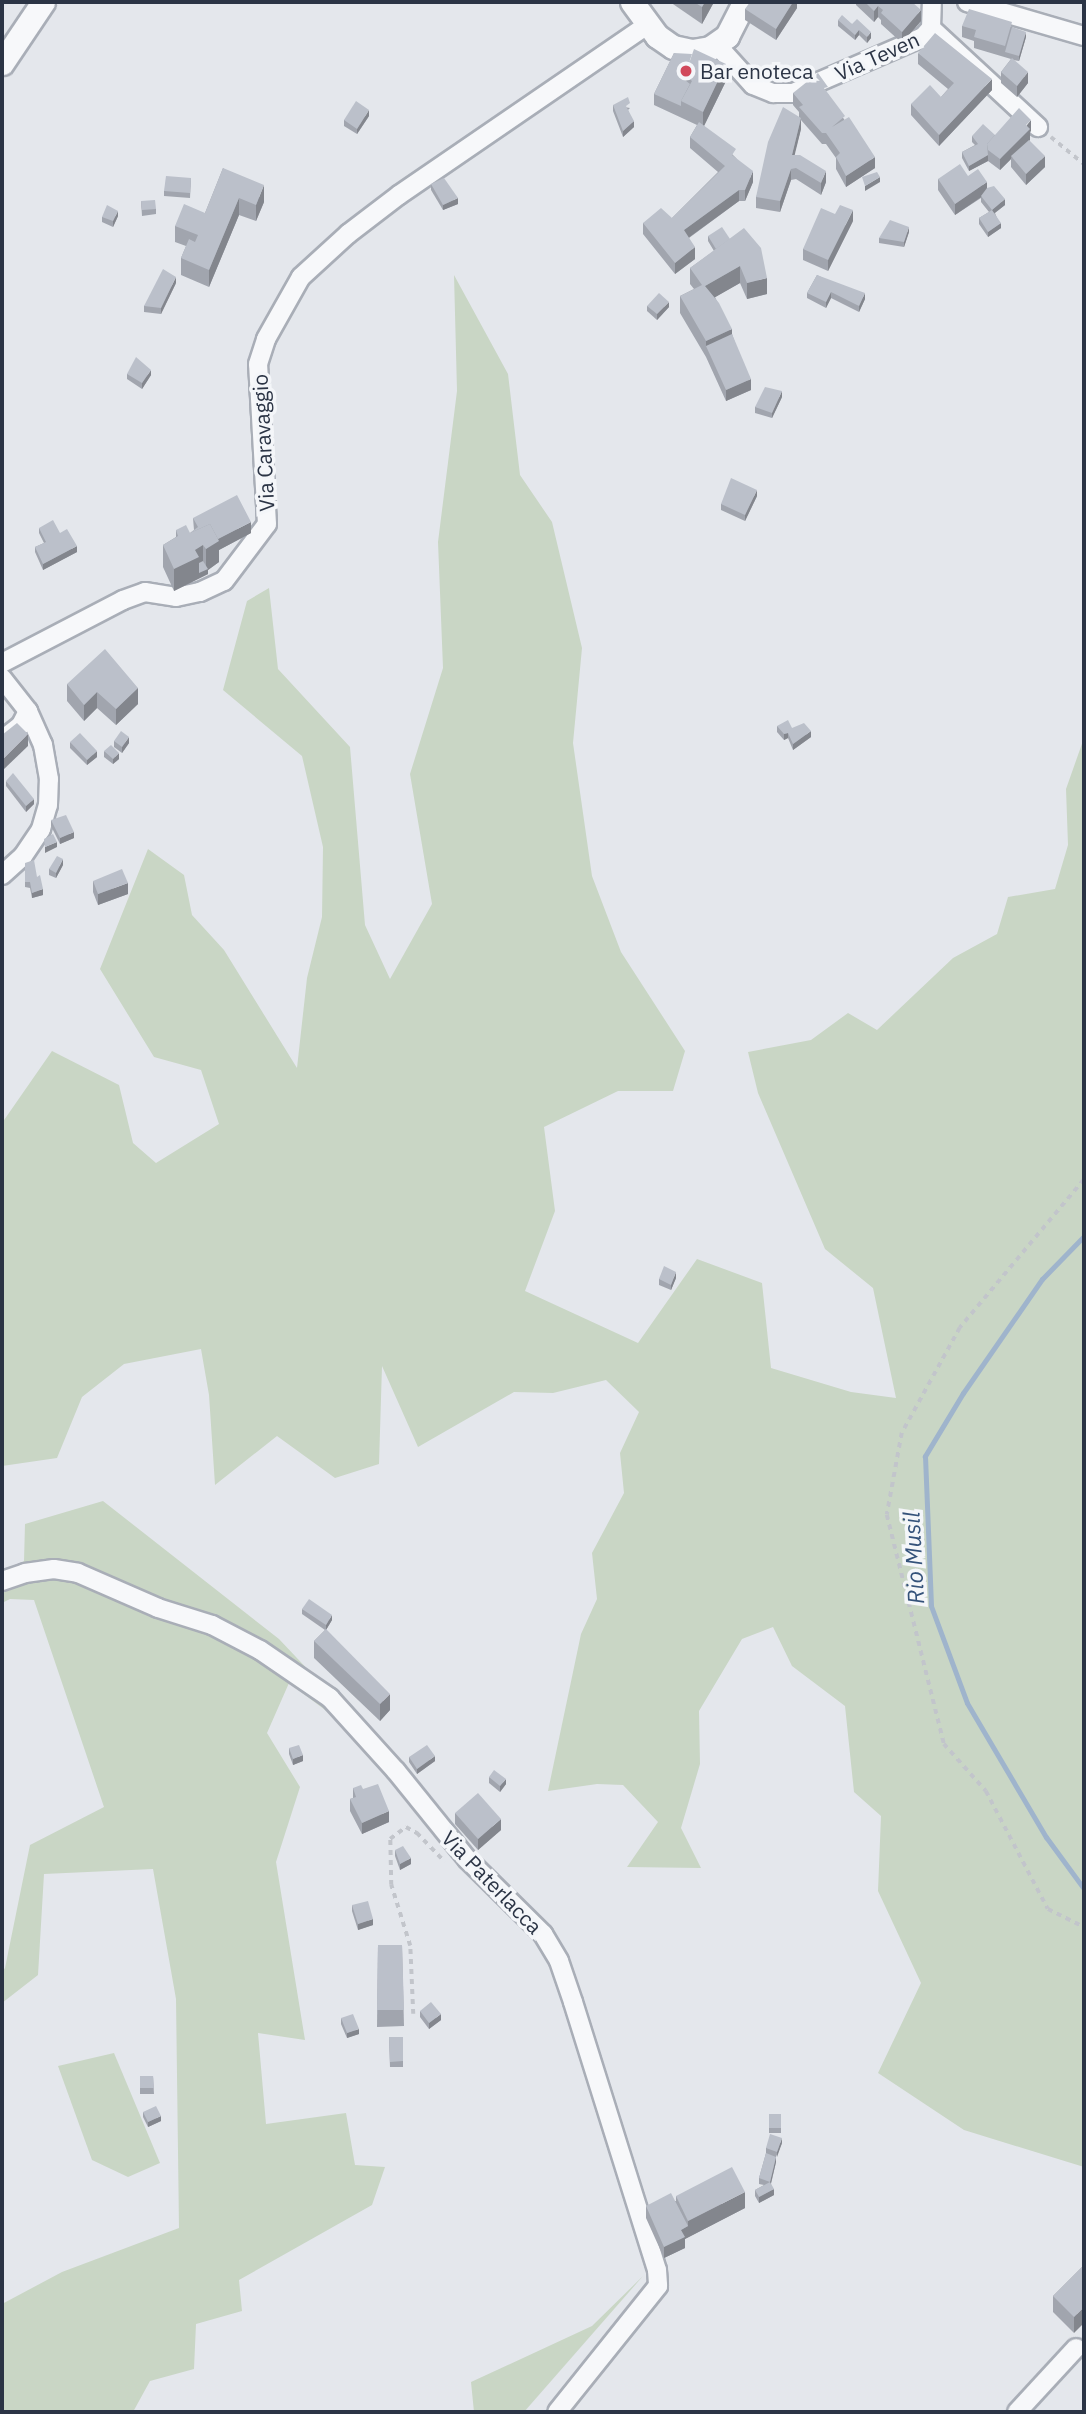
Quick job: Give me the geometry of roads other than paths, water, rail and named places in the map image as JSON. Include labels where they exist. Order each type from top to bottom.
[{"type":"street","points":[[2,63],[43,2]]},
{"type":"street","points":[[632,2],[647,25],[661,39],[685,51],[706,50],[717,45],[727,36],[744,2]]},
{"type":"street","name":"Via Teven","points":[[717,45],[752,85],[763,91],[783,94],[918,39],[931,28],[932,2]]},
{"type":"street","points":[[967,2],[1084,36]]},
{"type":"street","name":"Via Caravaggio","points":[[2,663],[123,600],[145,592],[176,597],[200,592],[224,581],[267,524],[258,364],[266,339],[302,277],[348,234],[400,195],[647,25]]},
{"type":"street","name":"Via Teven","points":[[931,28],[1038,127]]},
{"type":"street","points":[[2,678],[28,711],[43,744],[49,779],[48,805],[41,829],[23,856],[2,874]]},
{"type":"street","points":[[2,740],[21,725],[28,711]]},
{"type":"street","name":"Via Paterlacca","points":[[2,1581],[25,1573],[54,1569],[78,1573],[158,1608],[212,1625],[260,1650],[330,1698],[368,1738],[480,1873],[518,1906],[543,1934],[559,1961],[657,2270],[658,2286],[557,2412]]},
{"type":"street","points":[[1017,2412],[1076,2348]]},
{"type":"waterway","name":"Rio Musil","points":[[1084,1236],[1042,1279],[963,1393],[925,1456],[931,1606],[967,1703],[1046,1837],[1084,1889]]},
{"type":"place","name":"Bar enoteca","points":[[686,71]]}]
